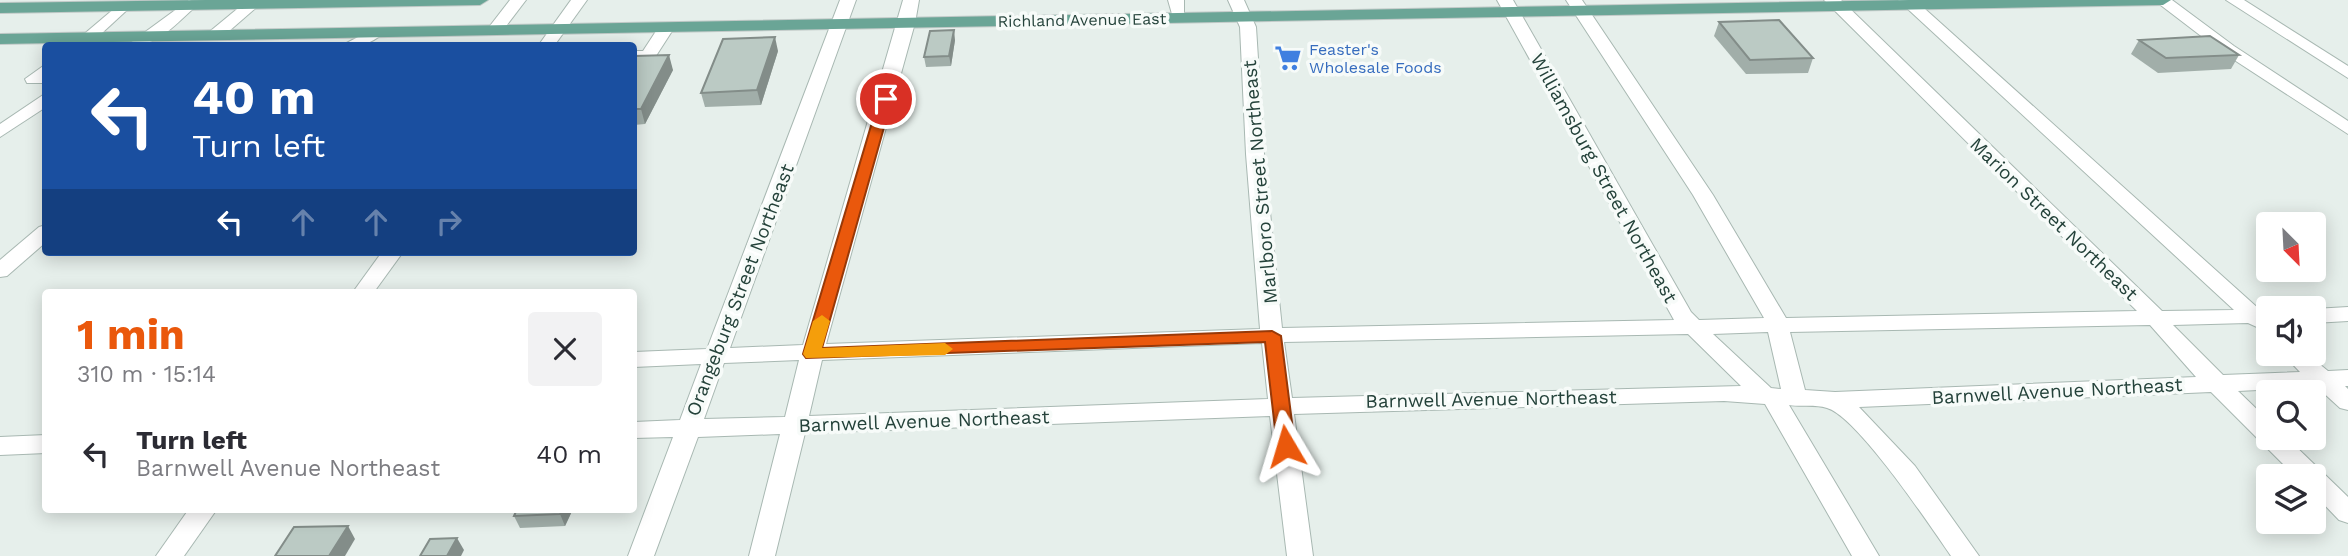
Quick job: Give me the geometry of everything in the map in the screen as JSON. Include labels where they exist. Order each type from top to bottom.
[{"type":"main road","points":[[0,8],[480,0]]},
{"type":"main road","name":"Richland Avenue East","points":[[0,39],[83,41],[214,36],[334,40],[375,33],[1179,18],[1240,8],[2163,0]]},
{"type":"street","points":[[494,31],[518,0]]},
{"type":"street","points":[[549,42],[579,0]]},
{"type":"street","name":"Orangeburg Street Northeast","points":[[641,556],[848,0]]},
{"type":"street","points":[[762,556],[812,354],[908,23],[911,0]]},
{"type":"street","points":[[1176,0],[1179,18]]},
{"type":"street","points":[[2163,0],[2228,49],[2348,129]]},
{"type":"street","points":[[2234,0],[2348,73]]},
{"type":"street","points":[[214,36],[255,2]]},
{"type":"street","points":[[1908,2],[2256,315]]},
{"type":"street","name":"Marion Street Northeast","points":[[1836,3],[2157,318],[2176,343],[2256,422]]},
{"type":"street","points":[[83,41],[129,4]]},
{"type":"street","points":[[142,42],[189,5]]},
{"type":"street","points":[[1578,5],[1744,261],[1774,313],[1781,396],[1801,446],[1866,556]]},
{"type":"street","name":"Williamsburg Street Northeast","points":[[1508,6],[1608,181],[1670,298],[1692,326],[1781,396]]},
{"type":"street","name":"Marlboro Street Northeast","points":[[1240,8],[1272,336],[1300,556]]},
{"type":"street","points":[[641,56],[666,28]]},
{"type":"street","points":[[357,42],[375,33]]},
{"type":"street","points":[[641,56],[673,56]]},
{"type":"street","points":[[42,72],[33,79],[42,78]]},
{"type":"street","points":[[0,132],[42,101]]},
{"type":"street","points":[[0,271],[42,234]]},
{"type":"street","points":[[365,289],[390,256]]},
{"type":"street","points":[[2326,315],[2348,314]]},
{"type":"street","points":[[637,359],[1272,336],[1692,326],[2157,318],[2256,321]]},
{"type":"street","points":[[2307,366],[2348,402]]},
{"type":"street","name":"Barnwell Avenue Northeast","points":[[637,430],[1724,393],[1835,400],[2348,378]]},
{"type":"street","points":[[1835,400],[1868,425],[1901,462],[1966,556]]},
{"type":"street","points":[[0,446],[42,444]]},
{"type":"street","name":"Marion Street Northeast","points":[[2284,450],[2299,464]]},
{"type":"street","name":"Marion Street Northeast","points":[[2326,491],[2348,513]]},
{"type":"street","points":[[169,556],[201,513]]},
{"type":"building","points":[[1779,20],[1813,58],[1750,60],[1719,22]]},
{"type":"building","points":[[954,30],[949,56],[924,57],[930,31]]},
{"type":"building","points":[[2210,36],[2239,55],[2166,58],[2139,40]]},
{"type":"building","points":[[775,37],[757,90],[701,93],[723,39]]},
{"type":"building","points":[[669,55],[641,109],[637,109],[637,56]]},
{"type":"building","points":[[515,513],[560,513],[560,514],[514,516]]},
{"type":"building","points":[[348,526],[329,556],[275,556],[294,527]]},
{"type":"building","points":[[457,538],[447,556],[420,556],[430,539]]},
{"type":"slow traffic","points":[[822,321],[812,354],[945,349]]},
{"type":"place","name":"Feaster's Wholesale Foods","points":[[1288,58]]},
{"type":"route","points":[[886,99],[812,354],[1272,336],[1286,446]]}]
